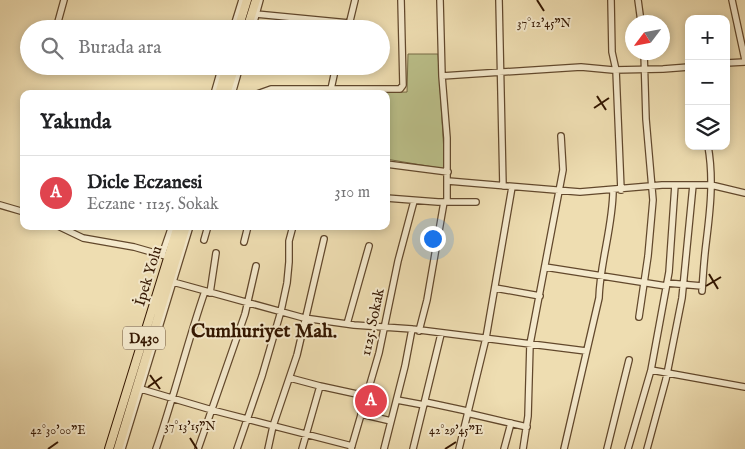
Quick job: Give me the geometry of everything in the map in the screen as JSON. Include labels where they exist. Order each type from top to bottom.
[{"type":"highway","points":[[241,20],[247,0]]},
{"type":"highway","points":[[250,20],[256,0]]},
{"type":"highway","points":[[220,90],[224,75]]},
{"type":"highway","points":[[227,90],[232,75]]},
{"type":"highway","name":"İpek Yolu","points":[[109,449],[150,331],[166,256],[176,230]]},
{"type":"highway","name":"D430","points":[[118,449],[150,331],[185,230]]},
{"type":"street","points":[[58,20],[64,0]]},
{"type":"street","points":[[236,20],[242,0]]},
{"type":"street","points":[[254,20],[260,0]]},
{"type":"street","points":[[350,20],[355,0]]},
{"type":"street","points":[[361,90],[402,88],[401,0]]},
{"type":"street","points":[[419,330],[427,300],[446,202],[448,180],[440,0]]},
{"type":"street","points":[[499,0],[503,186]]},
{"type":"street","points":[[611,0],[612,52],[616,70],[621,190]]},
{"type":"street","points":[[638,0],[640,15]]},
{"type":"street","points":[[730,63],[745,61],[732,0]]},
{"type":"street","points":[[256,14],[302,20]]},
{"type":"street","points":[[639,317],[653,186],[646,119],[645,60]]},
{"type":"street","points":[[442,76],[581,67],[616,70],[685,66]]},
{"type":"street","points":[[215,90],[219,75]]},
{"type":"street","points":[[233,90],[237,75]]},
{"type":"street","points":[[332,89],[334,75]]},
{"type":"street","points":[[324,90],[336,90]]},
{"type":"street","points":[[523,449],[527,427],[530,344],[563,170],[561,136]]},
{"type":"street","points":[[545,267],[702,289],[710,222],[711,162],[709,150]]},
{"type":"street","points":[[390,165],[448,172]]},
{"type":"street","points":[[448,180],[580,192],[653,186],[711,185],[745,193]]},
{"type":"street","points":[[628,449],[651,370],[672,249],[675,185]]},
{"type":"street","points":[[647,449],[667,373],[684,285],[693,185]]},
{"type":"street","points":[[459,449],[486,338],[512,187]]},
{"type":"street","points":[[564,449],[598,298],[600,276],[613,206],[613,190]]},
{"type":"street","points":[[390,198],[476,202]]},
{"type":"street","name":"1125. Sokak","points":[[352,448],[379,353],[398,261],[414,200]]},
{"type":"street","points":[[0,205],[20,211]]},
{"type":"street","points":[[66,230],[83,238],[134,247],[166,256],[171,230]]},
{"type":"street","points":[[122,449],[189,230]]},
{"type":"street","points":[[204,240],[207,230]]},
{"type":"street","points":[[244,242],[247,230]]},
{"type":"street","points":[[237,449],[281,311],[287,283],[289,242],[292,230]]},
{"type":"street","points":[[268,449],[306,318],[314,275],[324,239]]},
{"type":"street","points":[[347,324],[369,246]]},
{"type":"street","points":[[156,449],[173,398],[188,341],[208,292],[216,253]]},
{"type":"street","points":[[198,449],[248,303],[256,266]]},
{"type":"street","points":[[173,282],[306,318],[586,351]]},
{"type":"street","points":[[495,288],[540,296]]},
{"type":"street","points":[[384,449],[412,329]]},
{"type":"street","points":[[413,449],[441,334]]},
{"type":"street","points":[[607,449],[629,360]]},
{"type":"street","points":[[651,370],[745,386]]},
{"type":"street","points":[[290,378],[366,396]]},
{"type":"street","points":[[302,449],[320,386]]},
{"type":"street","points":[[141,389],[352,448]]},
{"type":"street","points":[[396,400],[425,403],[527,427]]},
{"type":"street","points":[[361,414],[391,421]]},
{"type":"street","points":[[504,449],[510,423]]},
{"type":"green space","points":[[408,54],[438,54],[445,169],[390,160],[390,93],[407,92]]},
{"type":"place","name":"Dicle Eczanesi","points":[[371,401]]},
{"type":"district","name":"Cumhuriyet Mah.","points":[[264,330]]}]
